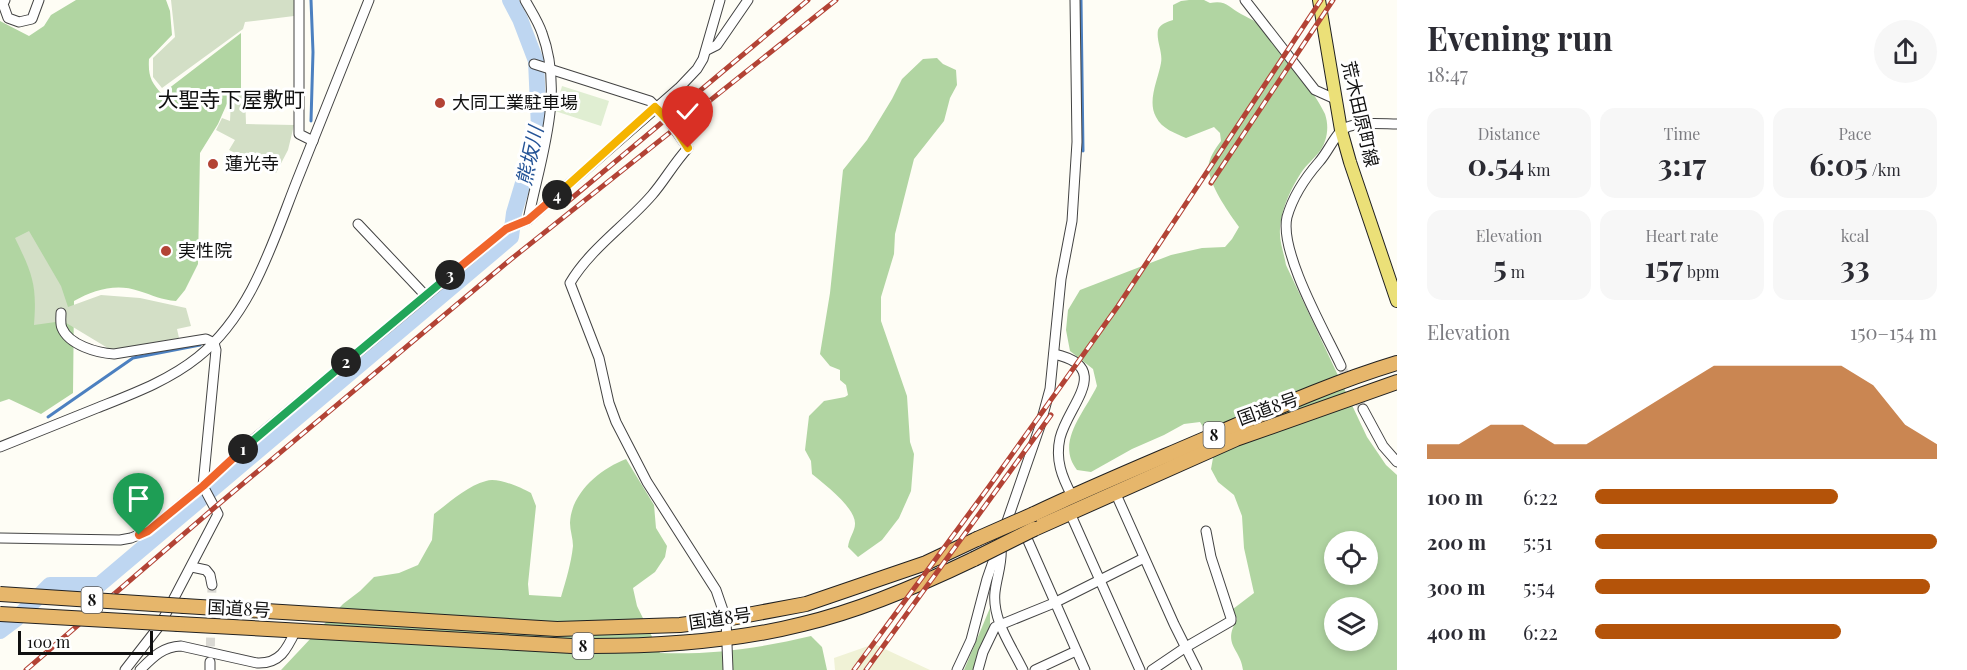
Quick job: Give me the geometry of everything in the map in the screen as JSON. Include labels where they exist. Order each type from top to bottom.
[{"type":"highway","name":"国道8号","points":[[0,594],[557,629],[680,625],[726,620],[806,604],[926,563],[1072,496],[1273,410],[1397,363]]},
{"type":"highway","name":"国道8号","points":[[0,614],[572,646],[635,647],[727,639],[804,624],[915,586],[1115,492],[1236,439],[1397,382]]},
{"type":"main road","name":"荒木田原町線","points":[[1319,0],[1341,130],[1397,301]]},
{"type":"street","points":[[5,0],[3,4],[7,16],[11,20],[20,22],[32,19],[39,0]]},
{"type":"street","points":[[299,0],[299,134],[313,141]]},
{"type":"street","points":[[0,447],[138,392],[173,375],[214,343],[239,311],[254,285],[369,0]]},
{"type":"street","points":[[525,0],[542,31],[550,70],[551,114],[544,152],[525,221]]},
{"type":"street","points":[[0,538],[120,540],[131,538],[148,531],[205,492],[253,440],[506,229],[525,221],[655,107],[680,88],[697,69],[707,50],[712,21],[720,0]]},
{"type":"street","points":[[707,50],[717,45],[748,0]]},
{"type":"street","points":[[957,670],[971,640],[987,579],[1040,426],[1050,389],[1061,279],[1072,221],[1077,142],[1075,0]]},
{"type":"street","points":[[1245,0],[1315,90],[1335,99]]},
{"type":"street","points":[[534,64],[650,101],[667,118],[688,148],[651,197],[579,268],[570,283],[598,358],[616,422],[647,482],[717,590],[726,620],[728,670]]},
{"type":"street","points":[[1341,366],[1288,249],[1287,218],[1304,179],[1322,159],[1341,130],[1351,125],[1397,124]]},
{"type":"street","points":[[358,224],[425,295]]},
{"type":"street","points":[[61,313],[62,328],[73,340],[84,348],[100,354],[114,354],[201,339],[214,343]]},
{"type":"street","points":[[125,670],[160,625],[218,514],[205,492],[217,360],[214,343]]},
{"type":"street","points":[[1054,354],[1077,362],[1085,378],[1076,405],[1063,430],[1059,446],[1058,460],[1061,474],[1072,496]]},
{"type":"street","points":[[1363,409],[1383,446],[1397,462]]},
{"type":"street","points":[[1115,492],[1197,670]]},
{"type":"street","points":[[1070,513],[1140,670]]},
{"type":"street","points":[[1152,670],[1231,621],[1232,618],[1208,545],[1206,531]]},
{"type":"street","points":[[1029,532],[1054,603],[1085,670]]},
{"type":"street","points":[[1001,543],[1002,559],[995,591],[996,617],[1023,670]]},
{"type":"street","points":[[978,670],[983,652],[995,627],[1054,603],[1144,558]]},
{"type":"street","points":[[192,567],[206,570],[210,575],[212,585]]},
{"type":"street","points":[[140,670],[158,652],[168,647],[181,646],[272,666],[285,652],[296,630]]},
{"type":"street","points":[[1035,670],[1076,651]]},
{"type":"green space","points":[[76,0],[166,0],[170,11],[172,35],[149,59],[151,79],[163,95],[241,33],[241,90],[229,99],[218,124],[200,153],[198,264],[185,290],[176,301],[130,289],[114,288],[97,291],[74,301],[73,393],[41,414],[9,399],[0,402],[0,21],[29,36],[44,26],[51,15]]},
{"type":"green space","points":[[171,0],[294,0],[294,16],[245,22],[243,29],[162,88],[153,77],[153,58],[175,37]]},
{"type":"green space","points":[[1189,0],[1224,3],[1257,23],[1294,67],[1325,114],[1327,134],[1325,141],[1319,153],[1303,170],[1291,190],[1282,214],[1280,238],[1286,265],[1367,437],[1386,465],[1397,475],[1397,670],[1243,670],[1231,635],[1237,619],[1233,609],[1254,593],[1244,548],[1242,516],[1234,495],[1218,482],[1211,469],[1215,447],[1200,422],[1184,424],[1091,472],[1077,470],[1071,459],[1070,438],[1097,386],[1093,369],[1070,351],[1066,330],[1068,310],[1080,290],[1171,255],[1202,248],[1225,247],[1239,227],[1217,193],[1208,168],[1221,141],[1220,133],[1214,127],[1186,138],[1162,125],[1154,111],[1153,97],[1161,59],[1158,30],[1166,22],[1173,20],[1173,5]]},
{"type":"green space","points":[[937,58],[943,64],[956,70],[957,85],[950,98],[944,121],[914,159],[895,234],[894,254],[881,297],[881,321],[907,396],[910,442],[914,454],[911,491],[899,518],[882,540],[858,557],[848,547],[855,527],[854,518],[845,504],[812,474],[811,461],[805,450],[809,416],[824,401],[848,395],[846,385],[840,380],[840,370],[830,366],[820,354],[830,293],[843,170],[867,140],[902,79],[923,59]]},
{"type":"green space","points":[[562,86],[609,101],[601,126],[555,111]]},
{"type":"green space","points":[[245,94],[246,124],[294,125],[288,150],[276,173],[229,150],[235,140],[216,130],[222,118],[230,121],[231,100],[236,95]]},
{"type":"green space","points":[[29,231],[61,286],[68,307],[101,295],[140,298],[186,308],[191,326],[177,329],[179,338],[111,350],[63,321],[34,325],[35,300],[32,280],[15,238]]},
{"type":"green space","points":[[626,459],[654,505],[656,528],[667,546],[665,557],[655,572],[633,588],[637,606],[660,653],[736,650],[811,636],[822,647],[827,670],[281,670],[343,604],[374,577],[399,573],[418,565],[432,540],[434,514],[465,490],[486,481],[502,481],[531,493],[536,506],[528,584],[529,595],[561,597],[572,553],[570,523],[576,502],[581,492],[597,476]]},
{"type":"green space","points":[[990,608],[990,628],[974,670],[964,670]]},
{"type":"green space","points":[[874,644],[930,670],[835,670],[834,658]]},
{"type":"waterway","points":[[311,0],[313,52],[311,121]]},
{"type":"waterway","name":"熊坂川","points":[[0,631],[16,619],[50,585],[99,585],[511,237],[514,213],[536,147],[539,128],[536,61],[510,0]]},
{"type":"waterway","points":[[1081,0],[1083,151]]},
{"type":"waterway","points":[[48,417],[133,358],[200,345]]},
{"type":"tunnel","points":[[1341,366],[1363,409]]},
{"type":"tunnel","points":[[210,660],[212,585]]},
{"type":"railway","points":[[566,203],[808,0]]},
{"type":"railway","points":[[26,670],[214,508],[510,260],[836,0]]},
{"type":"railway","points":[[854,670],[1118,306],[1321,0]]},
{"type":"railway","points":[[1211,183],[1333,0]]},
{"type":"railway","points":[[866,670],[1051,415]]},
{"type":"place","name":"大同工業駐車場","points":[[440,103]]},
{"type":"place","name":"蓮光寺","points":[[213,164]]},
{"type":"place","name":"実性院","points":[[166,251]]},
{"type":"district","name":"大聖寺下屋敷町","points":[[231,100]]},
{"type":"route","points":[[139,535],[148,531],[203,486],[253,440],[506,229],[528,220],[655,107],[667,118],[688,148]]}]
